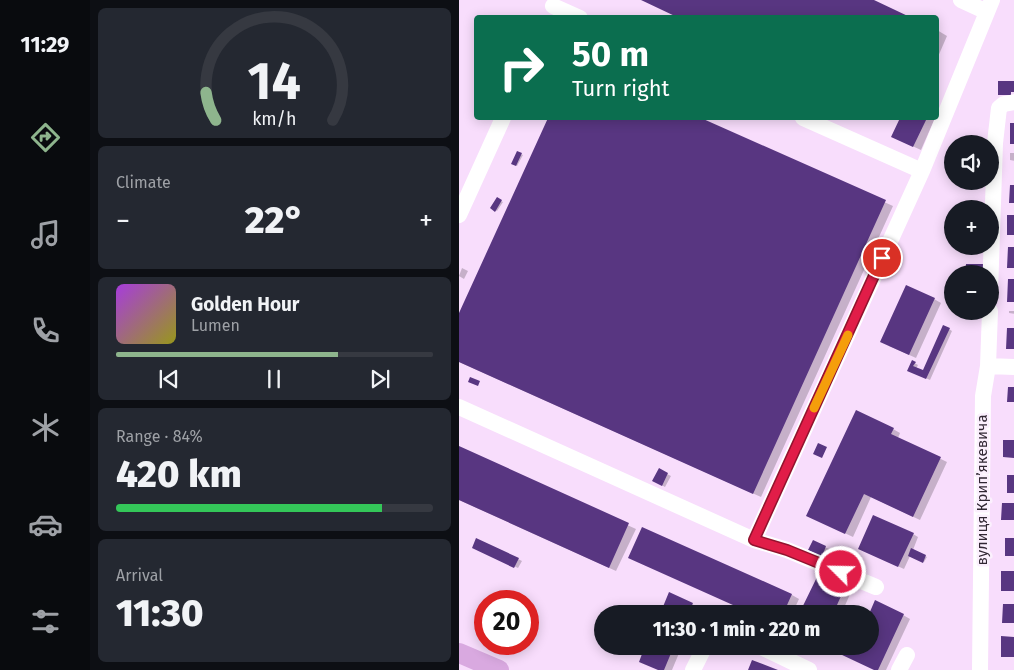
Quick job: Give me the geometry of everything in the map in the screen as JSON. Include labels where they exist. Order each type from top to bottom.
[{"type":"main road","points":[[459,653],[499,670]]},
{"type":"street","points":[[754,540],[922,170],[990,6],[961,0]]},
{"type":"street","points":[[552,8],[572,15]]},
{"type":"street","points":[[991,265],[995,143],[999,108],[1009,103]]},
{"type":"street","points":[[459,215],[502,120]]},
{"type":"street","points":[[808,120],[922,170]]},
{"type":"street","name":"вулиця Крипʼякевича","points":[[981,670],[983,396],[988,366],[990,320]]},
{"type":"street","points":[[988,366],[1014,367]]},
{"type":"street","points":[[459,407],[754,540],[787,550],[876,587]]},
{"type":"street","points":[[693,670],[700,655]]},
{"type":"street","points":[[778,655],[809,670]]},
{"type":"street","points":[[899,670],[907,655]]},
{"type":"building","points":[[641,0],[874,0],[906,15],[673,15]]},
{"type":"building","points":[[998,81],[1015,81],[1015,92],[1011,92],[1011,95],[998,95]]},
{"type":"building","points":[[547,120],[706,120],[886,200],[753,494],[459,362],[459,313]]},
{"type":"building","points":[[899,120],[926,120],[913,147],[891,137]]},
{"type":"building","points":[[1010,123],[1015,123],[1015,144],[1010,144]]},
{"type":"building","points":[[517,151],[522,153],[516,166],[511,164]]},
{"type":"building","points":[[1010,185],[1015,185],[1015,203],[1009,203]]},
{"type":"building","points":[[497,197],[502,200],[495,212],[490,208]]},
{"type":"building","points":[[1007,215],[1015,215],[1015,235],[1007,235]]},
{"type":"building","points":[[1008,247],[1015,247],[1015,268],[1007,268]]},
{"type":"building","points":[[966,264],[984,264],[984,265]]},
{"type":"building","points":[[1008,279],[1015,279],[1015,302],[1007,302]]},
{"type":"building","points":[[906,285],[935,298],[909,355],[880,342]]},
{"type":"building","points":[[943,325],[950,328],[926,379],[907,371],[912,360],[916,362],[913,366],[923,370]]},
{"type":"building","points":[[1007,328],[1015,328],[1015,349],[1006,349]]},
{"type":"building","points":[[470,377],[480,381],[478,386],[468,382]]},
{"type":"building","points":[[1008,387],[1015,387],[1015,402],[1007,402]]},
{"type":"building","points":[[856,410],[894,428],[891,434],[941,457],[913,517],[864,494],[845,534],[806,516]]},
{"type":"building","points":[[1003,440],[1015,440],[1015,458],[1003,457]]},
{"type":"building","points":[[818,443],[827,447],[822,458],[813,454]]},
{"type":"building","points":[[459,446],[629,523],[609,568],[459,500]]},
{"type":"building","points":[[659,468],[668,473],[662,486],[652,481]]},
{"type":"building","points":[[1007,475],[1015,475],[1015,493],[1007,493]]},
{"type":"building","points":[[1002,503],[1015,503],[1015,520],[1001,520]]},
{"type":"building","points":[[873,515],[914,533],[898,567],[858,549]]},
{"type":"building","points":[[642,527],[792,594],[787,605],[733,605],[628,558]]},
{"type":"building","points":[[476,538],[519,558],[514,568],[472,548]]},
{"type":"building","points":[[1005,538],[1015,538],[1015,556],[1005,556]]},
{"type":"building","points":[[813,540],[826,546],[822,557],[808,550]]},
{"type":"building","points":[[911,548],[926,555],[923,563],[908,556]]},
{"type":"building","points":[[1001,571],[1015,571],[1015,591],[1001,591]]},
{"type":"building","points":[[818,575],[845,587],[837,605],[803,605]]},
{"type":"building","points":[[669,592],[693,603],[692,605],[664,605]]},
{"type":"building","points":[[875,600],[904,614],[878,670],[874,670],[842,655],[879,655],[879,605],[873,605]]},
{"type":"building","points":[[1003,604],[1015,604],[1015,623],[1002,623]]},
{"type":"building","points":[[1001,636],[1015,637],[1015,657],[1001,657]]},
{"type":"building","points":[[642,655],[670,655],[664,670],[658,670],[639,662]]},
{"type":"building","points":[[752,660],[778,670],[748,670]]},
{"type":"slow traffic","points":[[814,408],[848,335]]},
{"type":"route","points":[[841,572],[787,550],[754,540],[882,258]]}]
